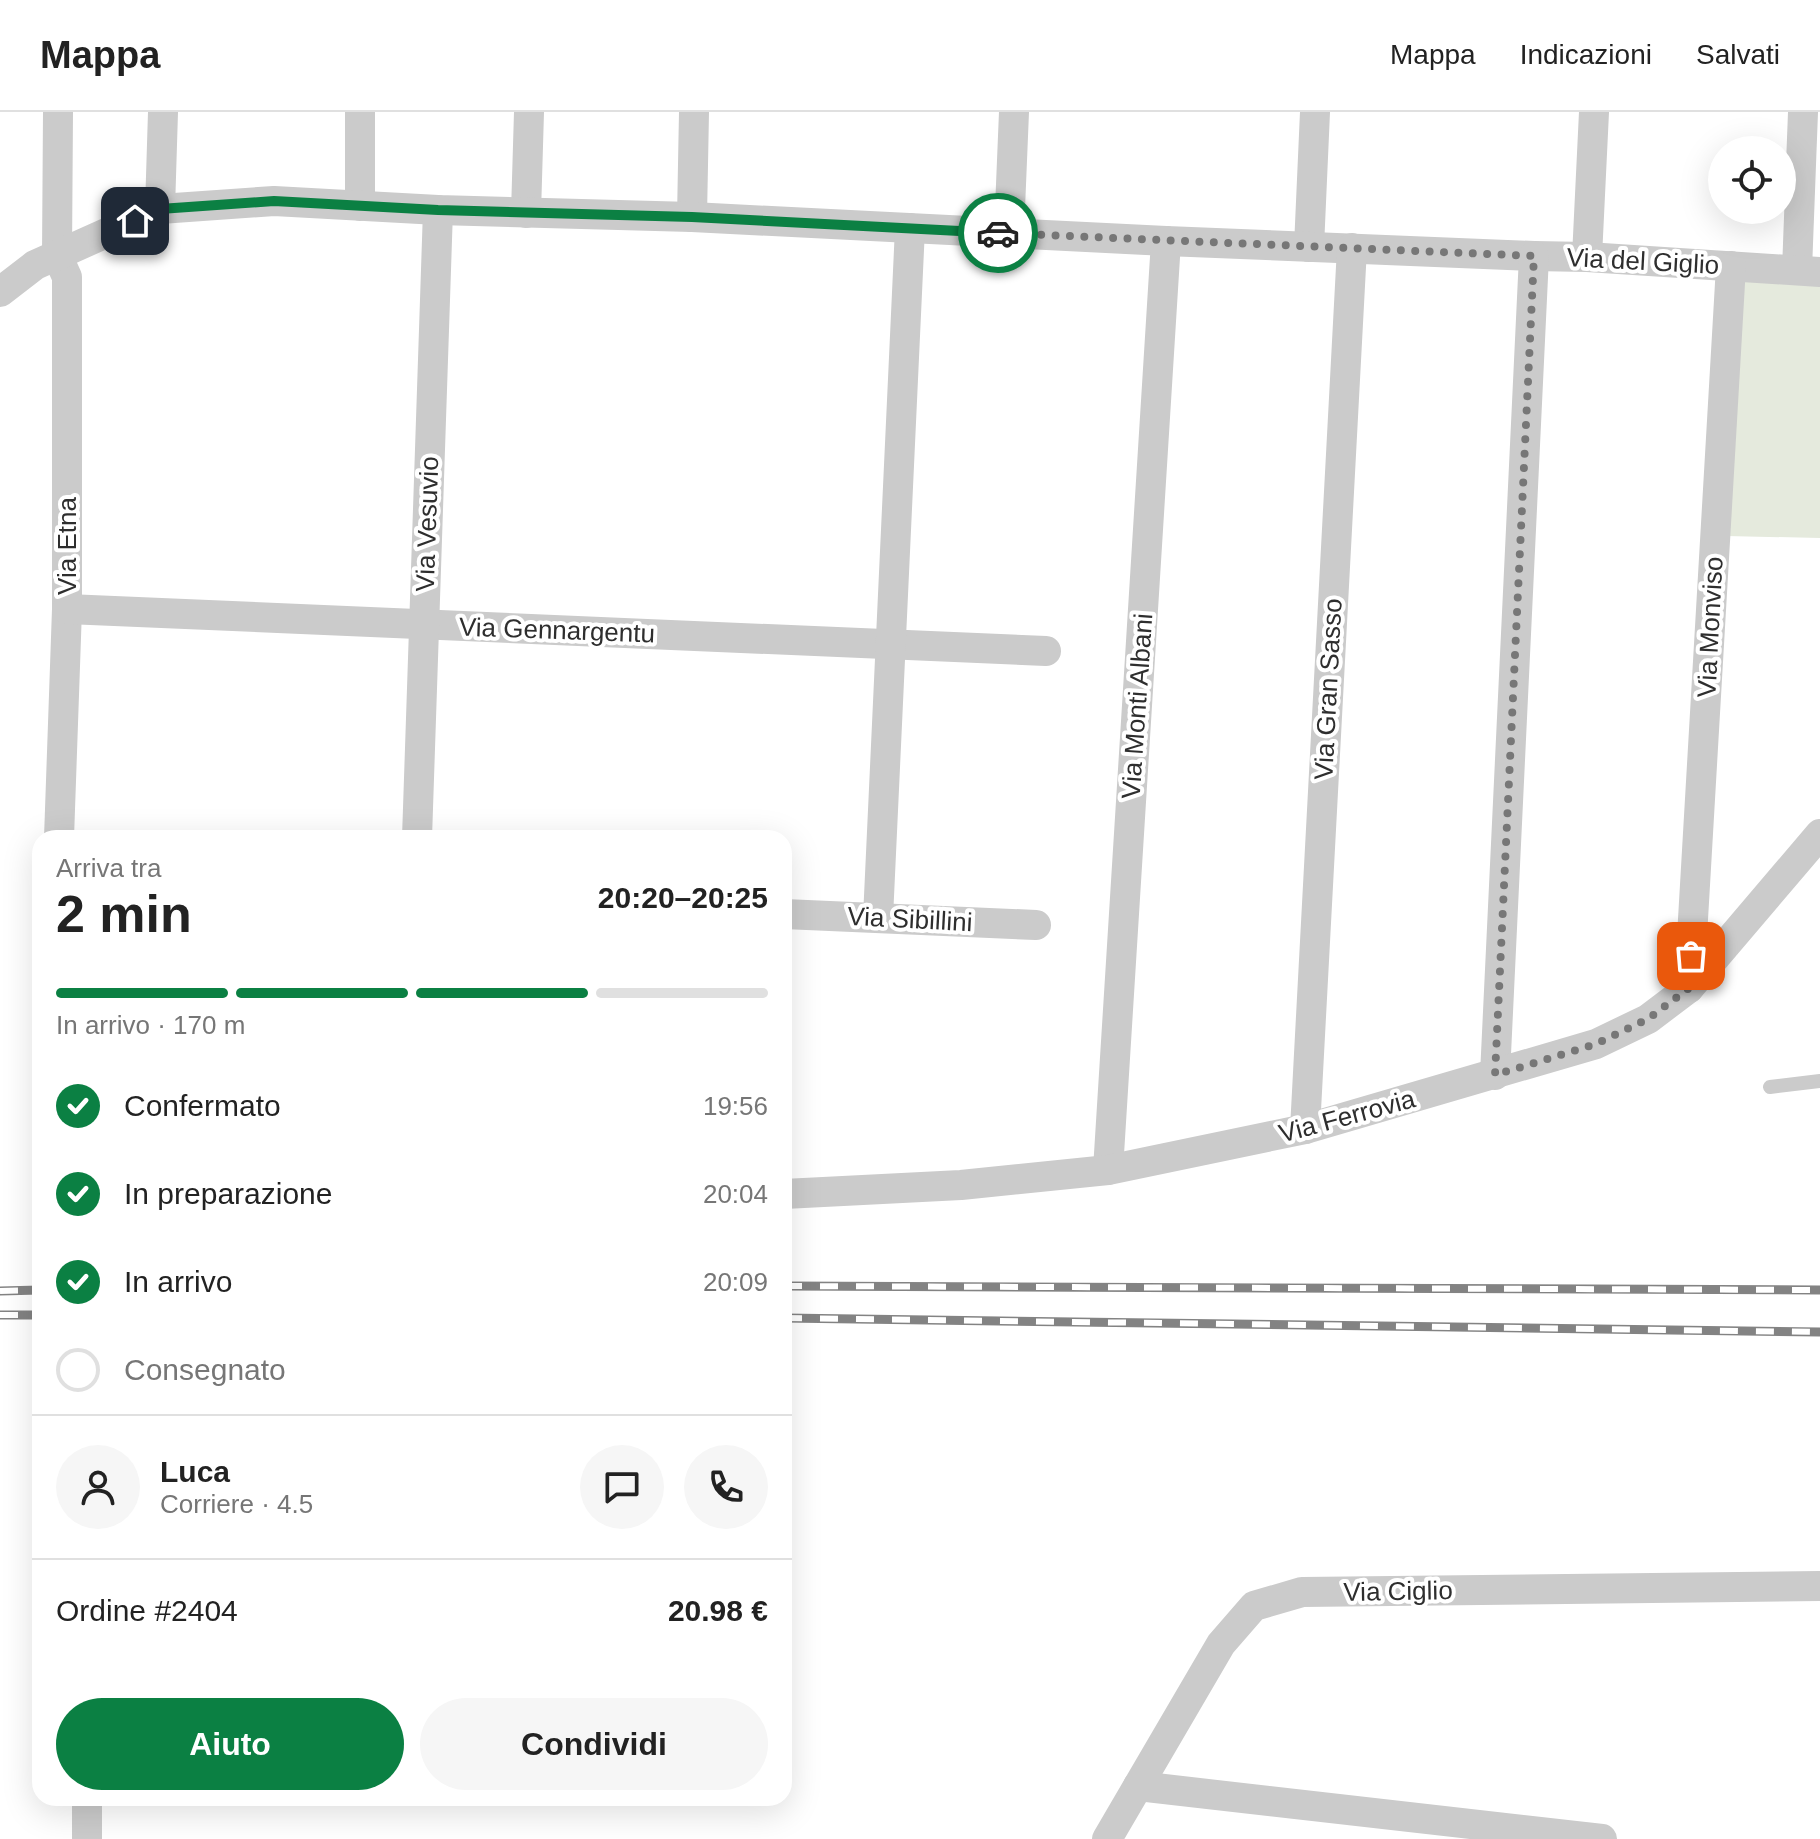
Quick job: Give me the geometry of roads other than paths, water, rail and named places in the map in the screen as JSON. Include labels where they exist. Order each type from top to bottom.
[{"type":"street","name":"Via Etna","points":[[58,112],[57,255],[67,277],[67,609],[59,830]]},
{"type":"street","points":[[160,209],[163,112]]},
{"type":"street","points":[[360,112],[360,206]]},
{"type":"street","points":[[526,213],[529,112]]},
{"type":"street","points":[[692,217],[694,112]]},
{"type":"street","points":[[1009,233],[1014,112]]},
{"type":"street","points":[[1309,247],[1315,112]]},
{"type":"street","points":[[1587,257],[1594,112]]},
{"type":"street","points":[[1803,112],[1808,271]]},
{"type":"street","name":"Via del Giglio","points":[[0,292],[35,265],[160,209],[274,201],[1587,257],[1808,271]]},
{"type":"street","name":"Via Vesuvio","points":[[417,830],[438,210]]},
{"type":"street","points":[[878,918],[910,228]]},
{"type":"street","name":"Via Monti Albani","points":[[1108,1170],[1166,241]]},
{"type":"street","name":"Via Gran Sasso","points":[[1305,1129],[1352,248]]},
{"type":"street","points":[[1495,1075],[1534,256]]},
{"type":"street","name":"Via Monviso","points":[[1689,988],[1731,266]]},
{"type":"street","name":"Via Gennargentu","points":[[67,609],[1046,651]]},
{"type":"street","name":"Via Ferrovia","points":[[792,1194],[961,1185],[1108,1170],[1305,1129],[1596,1044],[1648,1019],[1689,988],[1820,834]]},
{"type":"street","name":"Via Sibillini","points":[[792,914],[1036,925]]},
{"type":"street","name":"Via Ciglio","points":[[1107,1839],[1221,1644],[1254,1606],[1302,1592],[1820,1586]]},
{"type":"street","points":[[1138,1786],[1602,1839]]},
{"type":"street","points":[[87,1806],[87,1839]]},
{"type":"lane","points":[[1770,1087],[1820,1081]]},
{"type":"railway","points":[[792,1286],[1820,1290]]},
{"type":"railway","points":[[0,1291],[32,1290]]},
{"type":"railway","points":[[0,1315],[32,1315]]},
{"type":"railway","points":[[792,1318],[1820,1332]]}]
